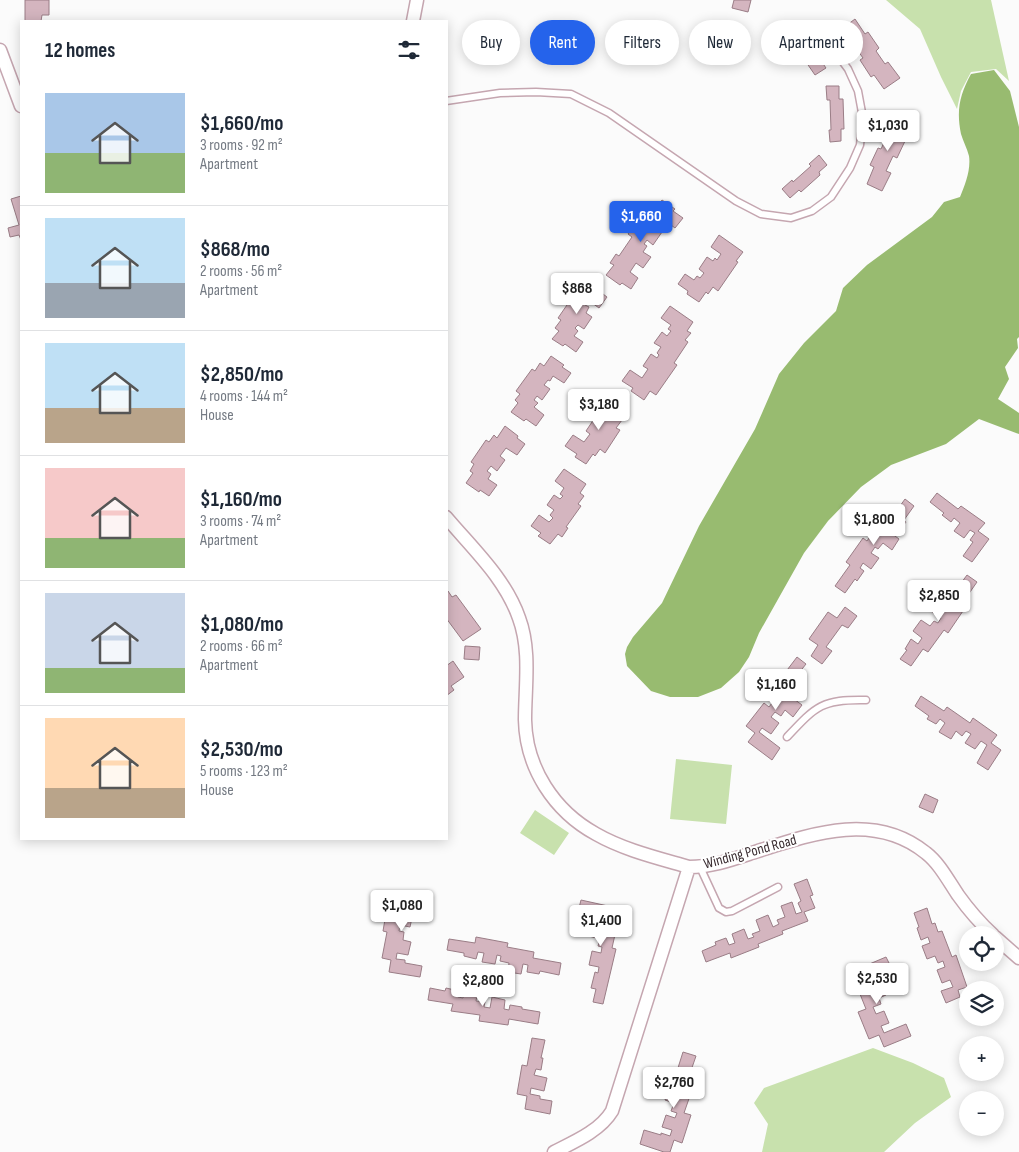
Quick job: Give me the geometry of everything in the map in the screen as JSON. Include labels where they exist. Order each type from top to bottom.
[{"type":"street","points":[[413,20],[417,0]]},
{"type":"street","points":[[0,50],[20,103]]},
{"type":"street","name":"Winding Pond Road","points":[[448,519],[504,587],[520,619],[526,653],[525,723],[533,763],[546,788],[566,813],[596,835],[629,848],[694,867],[726,861],[832,830],[863,828],[876,830],[904,840],[927,854],[984,926]]},
{"type":"street","points":[[554,1152],[600,1126],[612,1111],[694,867]]},
{"type":"street","name":"Winding Pond Road","points":[[1004,945],[1019,958]]},
{"type":"lane","points":[[448,101],[500,93],[536,92],[571,94],[609,113],[736,201],[761,214],[791,218],[812,211],[831,197],[850,168],[860,145],[863,118],[858,91],[845,65]]},
{"type":"lane","points":[[787,737],[818,707],[830,702],[849,699],[866,700]]},
{"type":"lane","points":[[694,867],[719,908],[726,912],[732,911],[778,888]]},
{"type":"shaded area","points":[[886,0],[991,0],[1009,81],[996,69],[971,72],[961,91],[957,109],[920,29]]},
{"type":"shaded area","points":[[994,70],[1010,91],[1019,127],[1019,337],[1017,339],[1018,348],[1005,367],[1009,379],[998,399],[1019,413],[1019,434],[979,419],[946,444],[891,465],[861,487],[828,521],[804,553],[759,633],[749,657],[739,672],[721,688],[698,697],[670,697],[651,691],[627,666],[625,654],[627,647],[633,637],[662,603],[699,526],[755,429],[779,374],[804,343],[836,311],[843,288],[867,265],[932,217],[944,202],[960,197],[967,177],[969,156],[961,134],[960,102],[971,74]]},
{"type":"shaded area","points":[[676,759],[732,765],[726,824],[670,819]]},
{"type":"shaded area","points":[[535,810],[569,833],[554,855],[520,833]]},
{"type":"shaded area","points":[[873,1048],[913,1063],[944,1078],[951,1097],[915,1123],[884,1152],[762,1152],[768,1124],[754,1103],[764,1088]]},
{"type":"building","points":[[25,0],[49,0],[49,15],[42,15],[41,20],[25,20]]},
{"type":"building","points":[[734,0],[751,0],[748,12],[732,8]]},
{"type":"building","points":[[863,31],[865,34],[868,32],[879,48],[876,51],[885,64],[888,62],[900,78],[884,89],[874,75],[871,77],[863,65]]},
{"type":"building","points":[[808,65],[824,65],[826,68],[815,75]]},
{"type":"building","points":[[826,86],[839,86],[839,99],[843,99],[844,129],[841,129],[841,141],[830,142],[830,100],[827,100]]},
{"type":"building","points":[[892,115],[909,122],[901,139],[905,141],[897,158],[893,156],[886,171],[891,173],[882,191],[867,184],[874,167],[870,165],[878,148],[881,149],[888,134],[884,132]]},
{"type":"building","points":[[819,155],[827,165],[819,172],[820,175],[801,192],[799,190],[790,198],[782,189],[811,166],[809,164]]},
{"type":"building","points":[[20,196],[20,238],[19,235],[10,237],[8,228],[19,225],[11,199]]},
{"type":"building","points":[[662,200],[675,209],[673,211],[683,218],[675,228],[667,222],[664,226],[660,224],[657,229],[662,232],[653,245],[647,240],[644,244],[647,246],[643,252],[651,257],[643,268],[636,263],[630,272],[638,278],[631,289],[622,283],[620,285],[606,275],[614,265],[610,263],[616,254],[619,256],[632,237],[628,234],[643,213],[646,216],[651,209],[654,211]]},
{"type":"building","points":[[719,235],[743,252],[718,291],[713,287],[708,294],[706,292],[699,302],[687,294],[688,291],[678,284],[685,274],[694,280],[697,276],[700,278],[704,273],[699,269],[707,257],[713,261],[715,258],[717,260],[721,254],[711,247]]},
{"type":"building","points":[[587,280],[600,289],[599,291],[607,297],[599,308],[588,300],[585,305],[589,307],[586,313],[592,317],[584,329],[578,325],[575,328],[578,331],[574,336],[583,342],[576,352],[565,344],[563,346],[552,339],[559,331],[555,328],[561,320],[558,318],[578,289]]},
{"type":"building","points":[[670,306],[693,322],[687,331],[691,333],[685,340],[688,342],[674,363],[677,365],[656,395],[650,391],[644,400],[631,391],[633,388],[622,381],[630,370],[642,378],[648,369],[643,366],[651,354],[657,358],[659,355],[657,353],[661,347],[654,343],[662,332],[667,336],[671,331],[668,329],[671,325],[661,318]]},
{"type":"building","points":[[551,356],[564,365],[562,367],[571,373],[564,383],[553,376],[544,385],[550,389],[542,400],[537,396],[534,400],[538,403],[534,407],[544,415],[536,426],[526,419],[524,421],[511,412],[518,403],[515,400],[520,394],[516,391],[532,369],[535,371],[540,363],[544,366]]},
{"type":"building","points":[[602,393],[625,410],[619,419],[622,420],[616,428],[620,430],[605,453],[600,449],[595,456],[593,454],[586,464],[575,457],[577,454],[565,446],[573,435],[584,442],[590,434],[586,431],[594,419],[600,423],[603,419],[600,417],[604,411],[594,405]]},
{"type":"building","points":[[505,426],[525,444],[517,455],[506,448],[500,456],[505,460],[497,471],[491,466],[487,471],[491,474],[488,479],[497,485],[489,496],[466,483],[473,473],[470,471],[474,464],[471,462],[486,440],[489,442],[494,435],[497,438]]},
{"type":"building","points":[[564,469],[586,484],[580,493],[584,496],[578,504],[581,506],[566,527],[568,528],[562,537],[558,534],[550,544],[538,536],[541,533],[531,526],[539,515],[549,522],[553,518],[550,515],[554,510],[547,505],[554,495],[560,499],[563,496],[560,494],[564,488],[555,481]]},
{"type":"building","points":[[937,493],[958,509],[961,506],[985,523],[978,531],[989,539],[972,562],[963,556],[973,542],[970,540],[975,533],[970,530],[964,538],[954,531],[960,523],[954,518],[951,522],[942,515],[944,513],[930,502]]},
{"type":"building","points":[[905,499],[914,506],[899,531],[895,528],[891,533],[899,539],[892,550],[883,543],[878,549],[875,547],[871,553],[879,558],[871,569],[863,563],[860,568],[864,571],[857,581],[855,579],[845,593],[835,586],[850,565],[846,562],[863,538],[867,541],[882,519],[888,523]]},
{"type":"building","points":[[967,575],[977,582],[961,605],[965,608],[948,633],[944,630],[928,652],[923,649],[911,666],[900,659],[907,650],[905,649],[911,639],[918,644],[922,638],[913,631],[921,620],[930,626],[934,621],[938,623],[941,618],[932,612],[941,599],[950,606],[953,602],[947,598],[954,589],[956,590]]},
{"type":"building","points":[[448,591],[452,597],[456,595],[481,629],[463,641],[448,621]]},
{"type":"building","points":[[845,607],[857,616],[848,628],[842,625],[826,647],[832,651],[822,664],[811,656],[818,645],[809,639],[828,612],[837,618]]},
{"type":"building","points":[[465,646],[480,647],[479,660],[464,659]]},
{"type":"building","points":[[797,657],[806,664],[795,678],[797,680],[791,688],[798,693],[794,699],[802,705],[793,717],[785,710],[781,716],[775,712],[771,717],[779,723],[771,734],[762,728],[759,732],[780,748],[772,760],[748,742],[755,733],[746,726],[764,703],[769,707],[784,687],[778,682]]},
{"type":"building","points":[[453,661],[464,677],[451,686],[454,690],[448,694],[448,665]]},
{"type":"building","points":[[921,696],[944,711],[947,707],[970,723],[973,718],[997,735],[991,743],[1001,750],[988,770],[977,763],[987,745],[981,741],[975,749],[965,743],[971,734],[966,731],[962,736],[956,731],[951,739],[939,732],[945,723],[940,719],[936,724],[927,719],[929,716],[915,706]]},
{"type":"building","points":[[925,794],[938,800],[933,813],[919,807]]},
{"type":"building","points":[[807,879],[813,895],[810,896],[815,908],[804,912],[808,921],[782,931],[783,934],[758,944],[759,947],[731,958],[730,953],[706,962],[702,951],[716,945],[715,942],[726,938],[729,945],[735,943],[732,934],[744,929],[748,939],[754,937],[752,934],[760,931],[756,920],[768,915],[773,927],[779,924],[777,920],[785,917],[781,906],[792,902],[796,914],[802,912],[798,903],[801,901],[794,884]]},
{"type":"building","points":[[401,891],[432,896],[430,908],[404,904],[403,911],[413,913],[410,927],[400,925],[399,931],[404,932],[403,940],[411,942],[408,955],[397,953],[396,959],[405,960],[405,963],[422,966],[420,977],[389,972],[391,960],[382,958],[387,932],[383,931],[388,902],[399,904]]},
{"type":"building","points":[[581,900],[608,906],[605,918],[618,921],[612,948],[616,949],[603,1004],[593,1002],[596,989],[591,988],[595,972],[598,973],[599,967],[589,965],[592,951],[601,953],[602,947],[598,946],[600,939],[589,936],[592,923],[602,925],[603,920],[578,912]]},
{"type":"building","points":[[927,908],[932,924],[935,923],[938,932],[942,931],[952,957],[956,955],[959,971],[962,971],[965,981],[959,981],[959,997],[946,1003],[941,991],[953,987],[950,980],[942,983],[937,970],[945,967],[943,961],[938,963],[935,956],[927,959],[922,946],[930,943],[928,937],[921,940],[914,913]]},
{"type":"building","points":[[476,937],[508,943],[507,947],[534,952],[533,958],[561,963],[559,975],[540,971],[539,974],[527,972],[528,965],[523,964],[521,974],[508,972],[509,963],[500,961],[501,956],[497,955],[495,964],[482,962],[484,953],[478,952],[476,959],[464,956],[464,953],[447,950],[449,939],[475,943]]},
{"type":"building","points":[[886,957],[892,969],[871,978],[874,985],[881,982],[886,995],[879,998],[881,1004],[873,1007],[876,1014],[884,1011],[889,1023],[881,1026],[884,1033],[906,1024],[911,1036],[884,1047],[879,1035],[869,1039],[858,1012],[866,1009],[856,984],[865,980],[860,968]]},
{"type":"building","points":[[465,987],[478,990],[476,1001],[485,1002],[484,1007],[490,1008],[492,997],[505,1000],[504,1009],[509,1010],[510,1005],[540,1012],[538,1024],[509,1019],[508,1025],[479,1021],[480,1015],[451,1011],[453,1004],[428,1000],[430,988],[445,991],[446,988],[459,991],[458,997],[463,998]]},
{"type":"building","points":[[532,1038],[545,1040],[541,1058],[543,1058],[541,1070],[536,1069],[534,1075],[547,1078],[544,1091],[531,1088],[530,1094],[540,1096],[540,1099],[552,1101],[550,1114],[525,1109],[527,1096],[517,1094],[522,1065],[527,1066]]},
{"type":"building","points":[[683,1052],[696,1056],[686,1085],[693,1087],[684,1113],[691,1115],[682,1143],[674,1140],[670,1152],[664,1152],[640,1144],[644,1130],[670,1136],[672,1130],[662,1127],[666,1115],[675,1118],[677,1113],[671,1111],[674,1103],[665,1100]]}]
